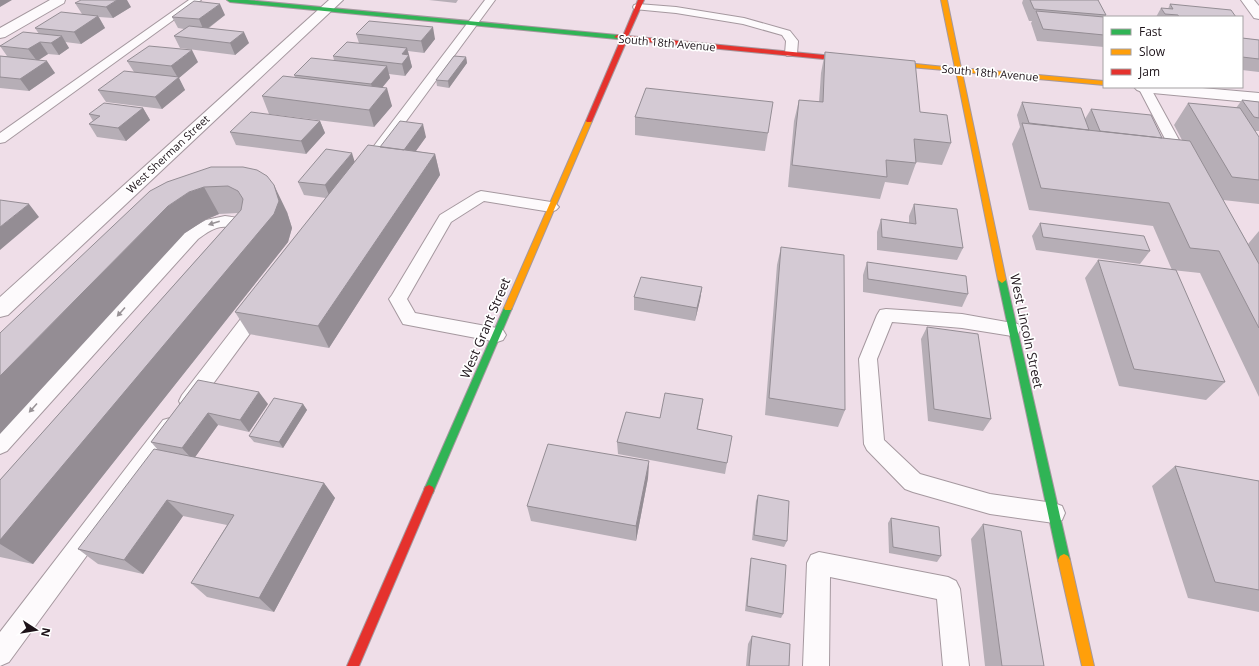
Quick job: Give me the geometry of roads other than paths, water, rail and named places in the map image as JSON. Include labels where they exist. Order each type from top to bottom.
[{"type":"street","points":[[0,34],[59,0]]},
{"type":"street","name":"South 18th Avenue","points":[[230,0],[332,5],[472,24],[861,60]]},
{"type":"street","name":"West Lincoln Street","points":[[944,0],[1012,329],[1088,666]]},
{"type":"street","points":[[1247,0],[1259,15]]},
{"type":"street","name":"West Grant Street","points":[[353,666],[639,3]]},
{"type":"street","name":"West Sherman Street","points":[[0,309],[332,5]]},
{"type":"street","name":"South 18th Avenue","points":[[876,62],[1103,83]]},
{"type":"street","points":[[1154,88],[1259,98]]},
{"type":"lane","points":[[0,139],[196,0]]},
{"type":"lane","points":[[357,178],[490,0]]},
{"type":"lane","points":[[639,3],[737,20],[786,33],[792,41],[791,54]]},
{"type":"lane","points":[[1144,88],[1188,170]]},
{"type":"lane","points":[[497,335],[409,319],[398,299],[445,219],[481,196],[551,207]]},
{"type":"lane","points":[[0,445],[192,234],[205,226],[221,221],[237,223],[245,228],[244,238],[234,251]]},
{"type":"lane","points":[[0,653],[271,292]]},
{"type":"lane","points":[[1012,329],[962,321],[886,315],[868,359],[874,444],[913,482],[990,504],[1054,513]]},
{"type":"lane","points":[[816,666],[820,563],[948,589],[956,666]]}]
